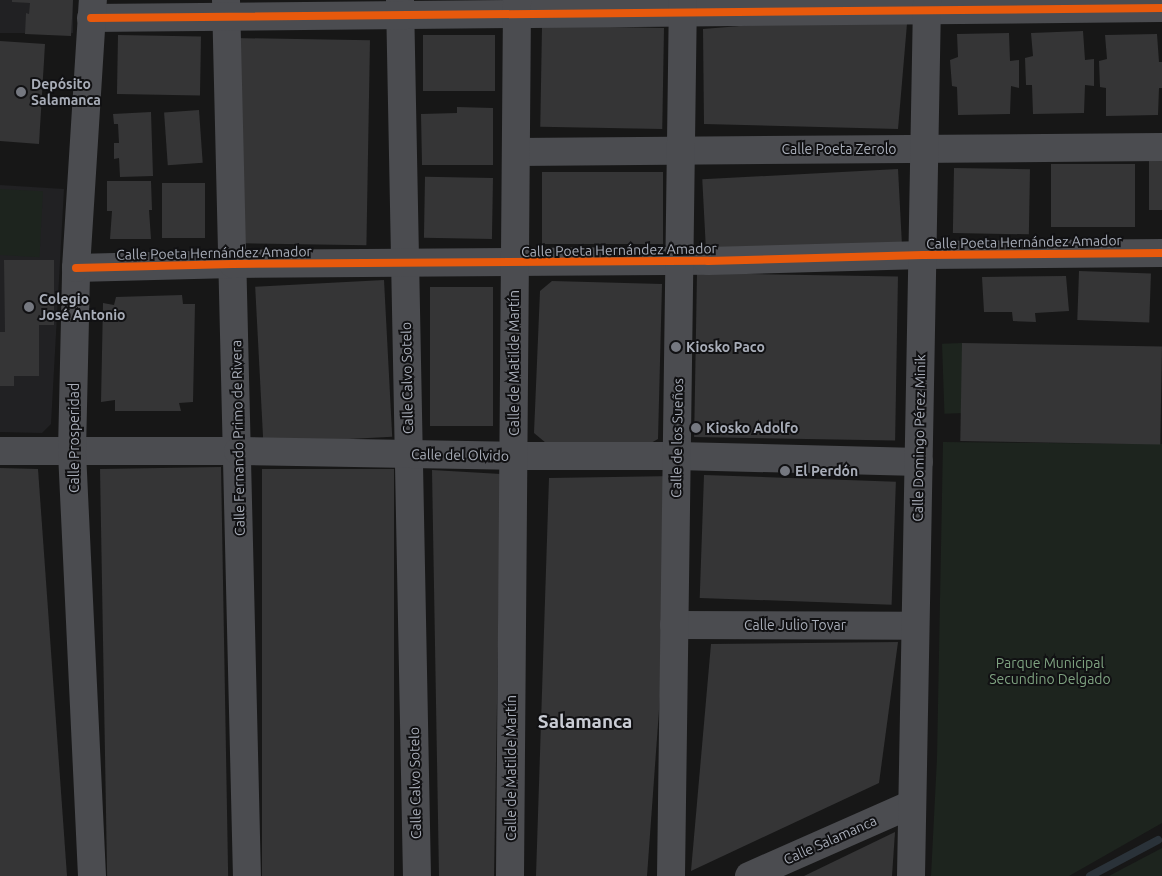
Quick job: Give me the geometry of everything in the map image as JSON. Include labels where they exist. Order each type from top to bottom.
[{"type":"street","points":[[92,9],[683,6],[1162,8]]},
{"type":"street","name":"Calle de los Sueños","points":[[671,876],[683,6]]},
{"type":"street","name":"Calle Domingo Pérez Minik","points":[[911,876],[927,6]]},
{"type":"street","name":"Calle de Matilde Martín","points":[[510,876],[517,7]]},
{"type":"street","name":"Calle Fernando Primo de Rivera","points":[[226,8],[247,876]]},
{"type":"street","name":"Calle Calvo Sotelo","points":[[400,8],[417,876]]},
{"type":"street","name":"Calle Prosperidad","points":[[92,9],[76,268],[72,450],[92,876]]},
{"type":"street","name":"Calle Poeta Zerolo","points":[[516,152],[1162,147]]},
{"type":"street","name":"Calle Poeta Hernández Amador","points":[[76,268],[233,264],[680,262],[923,255],[1162,253]]},
{"type":"street","name":"Calle del Olvido","points":[[0,451],[238,451],[514,456],[677,456],[919,462]]},
{"type":"street","name":"Calle Julio Tovar","points":[[674,625],[915,626]]},
{"type":"street","name":"Calle Salamanca","points":[[749,876],[912,804]]},
{"type":"shaded area","points":[[0,0],[73,0],[73,33],[0,33]]},
{"type":"shaded area","name":"Colegio José Antonio","points":[[0,185],[64,189],[51,424],[42,433],[0,432]]},
{"type":"green space","points":[[0,189],[43,191],[39,257],[0,255]]},
{"type":"green space","points":[[962,343],[964,413],[944,414],[942,344]]},
{"type":"green space","name":"Parque Municipal Secundino Delgado","points":[[943,442],[1162,444],[1162,823],[1069,876],[931,876],[937,758]]},
{"type":"green space","points":[[1162,848],[1162,876],[1109,876],[1124,868]]},
{"type":"building","points":[[12,0],[73,0],[71,36],[25,34],[26,13],[29,14],[30,3],[12,2]]},
{"type":"building","points":[[908,12],[898,129],[704,124],[703,29]]},
{"type":"building","points":[[542,26],[664,28],[662,129],[540,127]]},
{"type":"building","points":[[1083,31],[1085,60],[1094,59],[1094,86],[1085,85],[1084,113],[1033,114],[1032,85],[1026,85],[1025,58],[1033,56],[1031,33]]},
{"type":"building","points":[[1009,33],[1010,61],[1019,60],[1019,88],[1011,86],[1010,114],[958,115],[957,87],[952,86],[950,60],[958,57],[957,34]]},
{"type":"building","points":[[1157,34],[1159,62],[1162,62],[1162,88],[1159,88],[1158,115],[1106,116],[1106,88],[1100,87],[1099,61],[1107,59],[1105,35]]},
{"type":"building","points":[[118,35],[201,36],[200,95],[117,94]]},
{"type":"building","points":[[423,35],[495,35],[495,91],[423,91]]},
{"type":"building","points":[[234,38],[370,40],[366,245],[230,243]]},
{"type":"building","name":"Depósito Salamanca","points":[[0,41],[45,44],[39,144],[0,141]]},
{"type":"building","points":[[457,107],[493,108],[493,165],[422,165],[421,114],[457,113]]},
{"type":"building","points":[[199,110],[203,163],[168,165],[164,112]]},
{"type":"building","points":[[151,112],[153,176],[120,177],[119,158],[114,159],[114,143],[119,143],[118,124],[114,124],[113,114]]},
{"type":"building","points":[[1149,161],[1162,161],[1162,210],[1149,210]]},
{"type":"building","points":[[1051,164],[1135,164],[1135,227],[1051,227]]},
{"type":"building","points":[[954,168],[1030,169],[1029,234],[953,233]]},
{"type":"building","points":[[898,169],[902,244],[706,254],[702,179]]},
{"type":"building","points":[[542,172],[663,172],[663,244],[542,244]]},
{"type":"building","points":[[425,177],[493,178],[492,239],[424,238]]},
{"type":"building","points":[[107,181],[151,181],[152,210],[149,210],[151,239],[110,239],[112,211],[107,211]]},
{"type":"building","points":[[162,183],[205,183],[205,238],[162,238]]},
{"type":"building","points":[[4,260],[54,260],[54,325],[39,325],[39,376],[14,376],[14,386],[0,386],[0,332],[5,332]]},
{"type":"building","points":[[1079,271],[1151,274],[1149,322],[1077,320]]},
{"type":"building","points":[[697,273],[898,277],[895,440],[694,437]]},
{"type":"building","points":[[1066,276],[1069,311],[1035,313],[1036,322],[1013,321],[1012,312],[984,312],[982,277]]},
{"type":"building","points":[[384,280],[392,437],[263,444],[255,287]]},
{"type":"building","points":[[552,281],[662,284],[658,439],[649,444],[546,443],[534,433],[540,291]]},
{"type":"building","points":[[430,287],[493,287],[493,426],[430,426]]},
{"type":"building","points":[[182,295],[183,304],[195,304],[193,402],[179,403],[181,411],[115,411],[115,400],[101,402],[103,303],[114,305],[116,297]]},
{"type":"building","points":[[962,343],[1162,346],[1160,444],[960,441]]},
{"type":"building","points":[[221,467],[228,876],[107,876],[100,469]]},
{"type":"building","points":[[0,468],[38,469],[67,876],[0,876]]},
{"type":"building","points":[[262,469],[394,469],[394,876],[262,876]]},
{"type":"building","points":[[432,470],[501,474],[494,876],[439,876]]},
{"type":"building","points":[[704,475],[896,482],[892,605],[700,598]]},
{"type":"building","points":[[676,476],[647,876],[536,876],[549,478]]},
{"type":"building","points":[[898,642],[879,783],[691,871],[711,644]]},
{"type":"building","points":[[895,832],[892,876],[804,876]]},
{"type":"waterway","points":[[1090,876],[1158,840]]},
{"type":"cycle path","points":[[91,18],[1162,8]]},
{"type":"cycle path","points":[[76,268],[233,264],[708,261],[923,255],[1162,253]]},
{"type":"place","name":"Depósito Salamanca","points":[[21,92]]},
{"type":"place","name":"Colegio José Antonio","points":[[29,307]]},
{"type":"place","name":"Kiosko Paco","points":[[676,347]]},
{"type":"place","name":"Kiosko Adolfo","points":[[696,428]]},
{"type":"place","name":"El Perdón","points":[[785,471]]},
{"type":"district","name":"Salamanca","points":[[585,722]]}]
